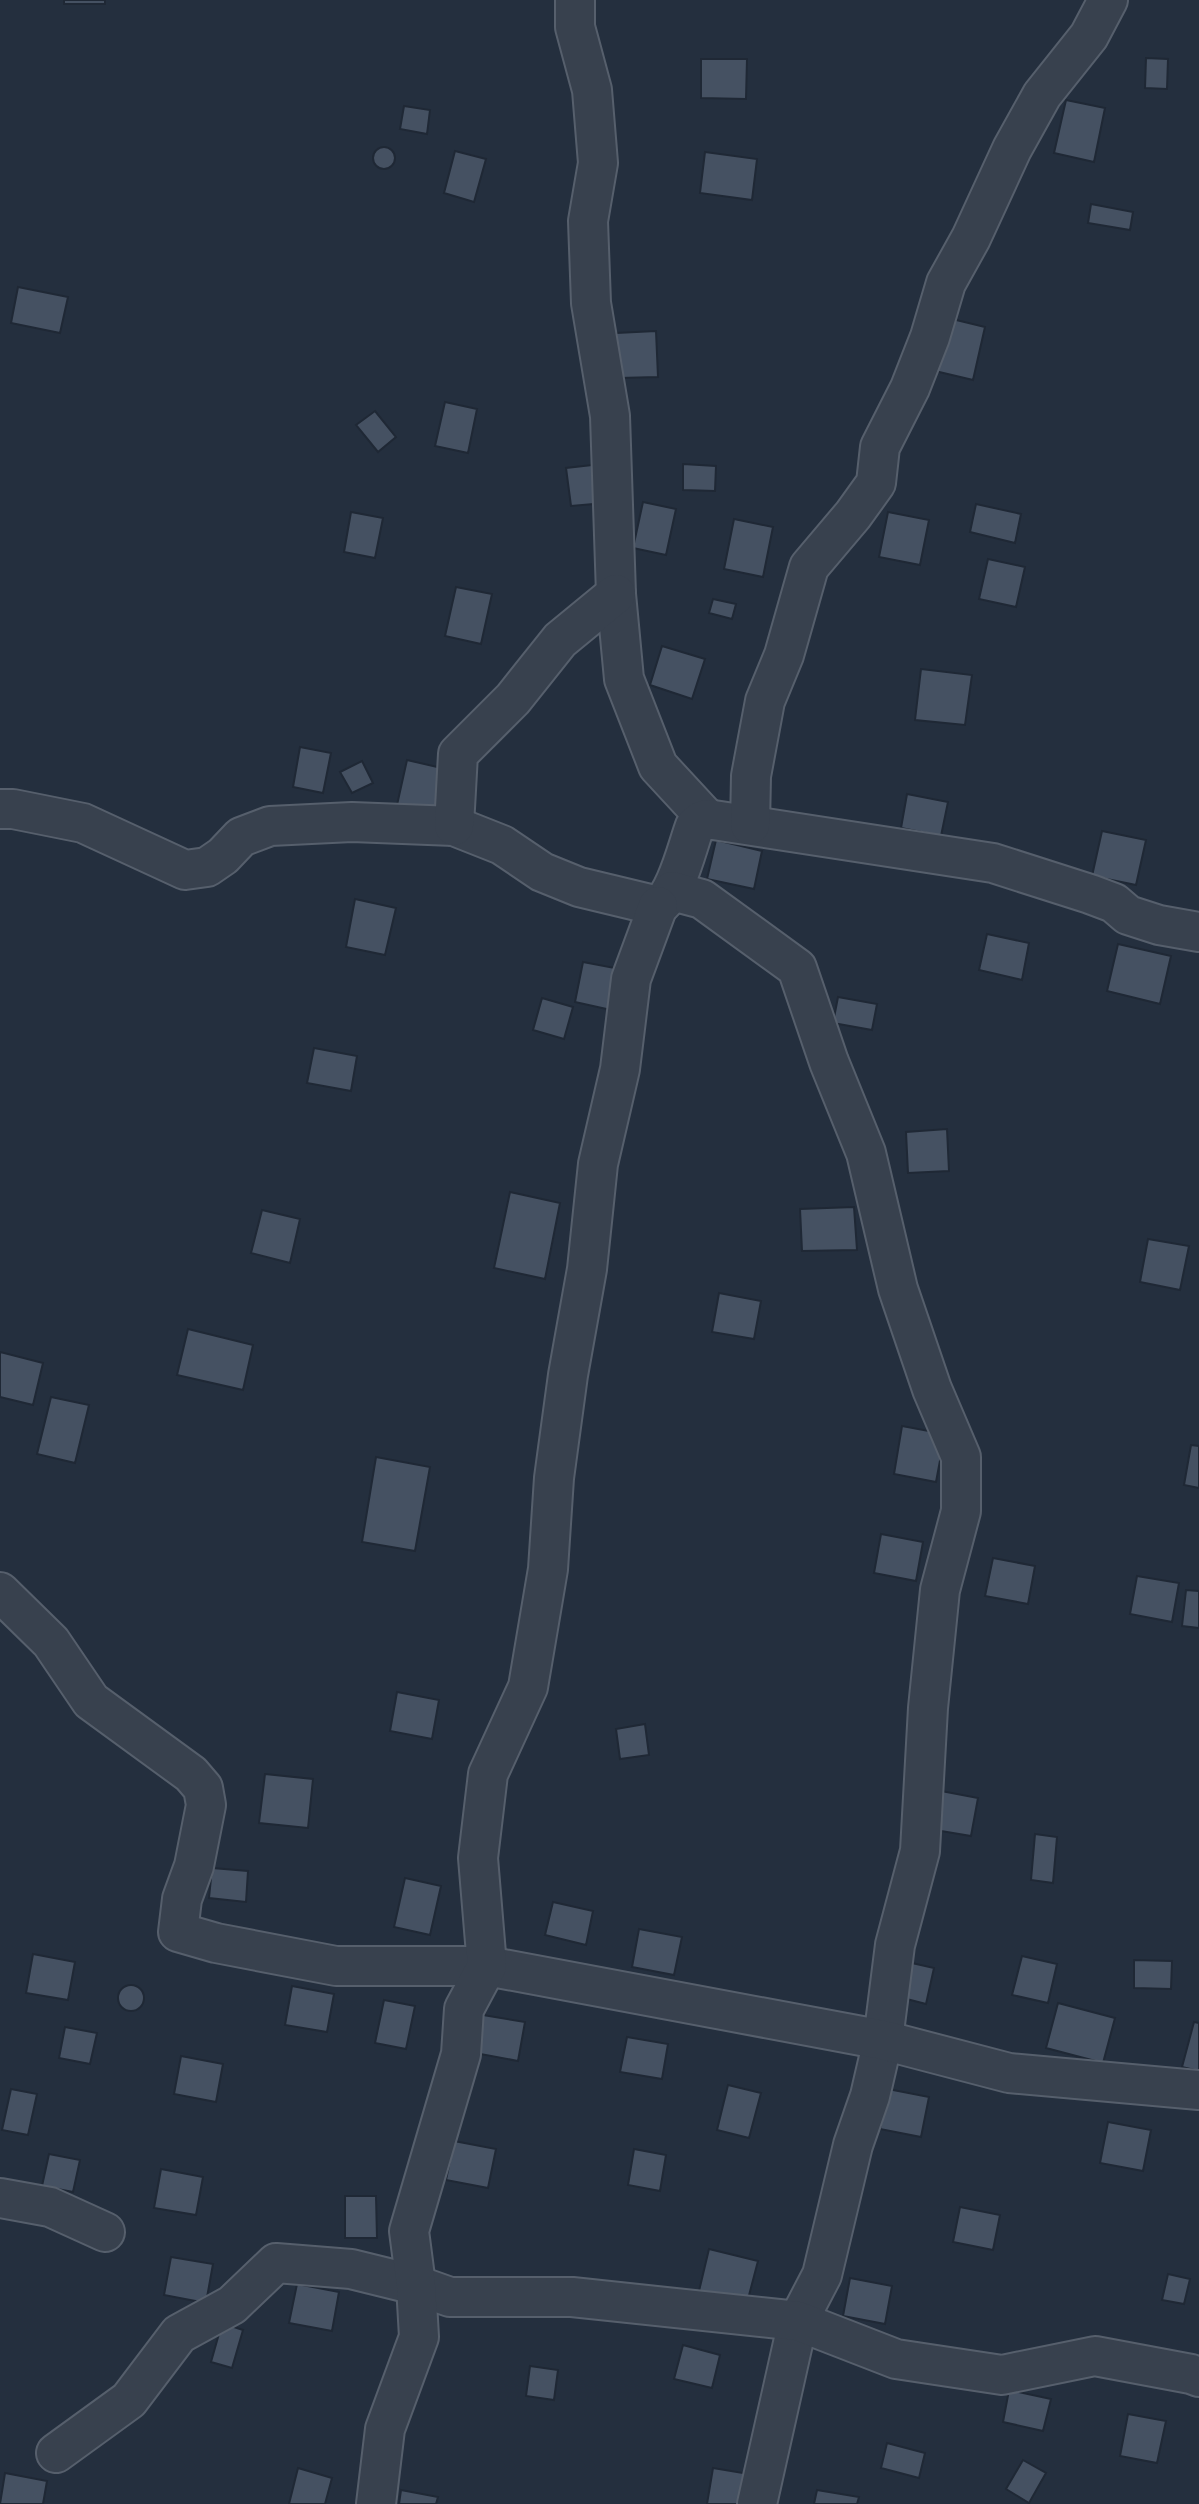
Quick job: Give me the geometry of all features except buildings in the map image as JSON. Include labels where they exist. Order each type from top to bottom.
[{"type":"street","points":[[575,0],[575,27],[592,90],[598,163],[588,221],[590,303],[610,416],[616,594],[624,679],[658,766],[708,819]]},
{"type":"street","points":[[750,825],[751,776],[765,701],[784,655],[809,567],[876,483],[880,447],[911,388],[946,283],[971,238],[1012,149],[1042,95],[1089,36],[1108,0]]},
{"type":"street","points":[[454,826],[458,754],[513,699],[560,640],[616,594]]},
{"type":"street","points":[[0,809],[13,809],[83,823],[185,870],[207,867],[223,856],[241,837],[270,826],[352,822],[454,826],[502,845],[542,872],[579,887],[665,899],[702,899],[797,968],[829,1062],[866,1153],[898,1289],[932,1389],[961,1457],[961,1511],[940,1590],[928,1708],[920,1851],[895,1945],[883,2040],[870,2096],[853,2145],[822,2275],[798,2321],[757,2504]]},
{"type":"street","points":[[376,2504],[385,2429],[419,2337],[416,2285],[408,2231],[461,2054],[464,2009],[487,1966],[478,1858],[488,1774],[528,1687],[548,1569],[554,1478],[568,1375],[587,1269],[598,1164],[620,1069],[631,979],[695,826],[708,819],[993,863],[1114,903],[1128,915],[1159,925],[1199,932]]},
{"type":"street","points":[[0,1592],[51,1642],[91,1701],[191,1774],[203,1788],[206,1805],[194,1866],[182,1899],[178,1932],[216,1943],[336,1966],[487,1966],[883,2040],[1009,2073],[1199,2090]]},
{"type":"street","points":[[0,2198],[50,2207],[105,2232]]},
{"type":"street","points":[[55,2453],[129,2400],[179,2334],[232,2305],[276,2263],[351,2269],[416,2285],[450,2297],[572,2297],[798,2321],[896,2358],[1002,2375],[1095,2356],[1199,2377]]}]
